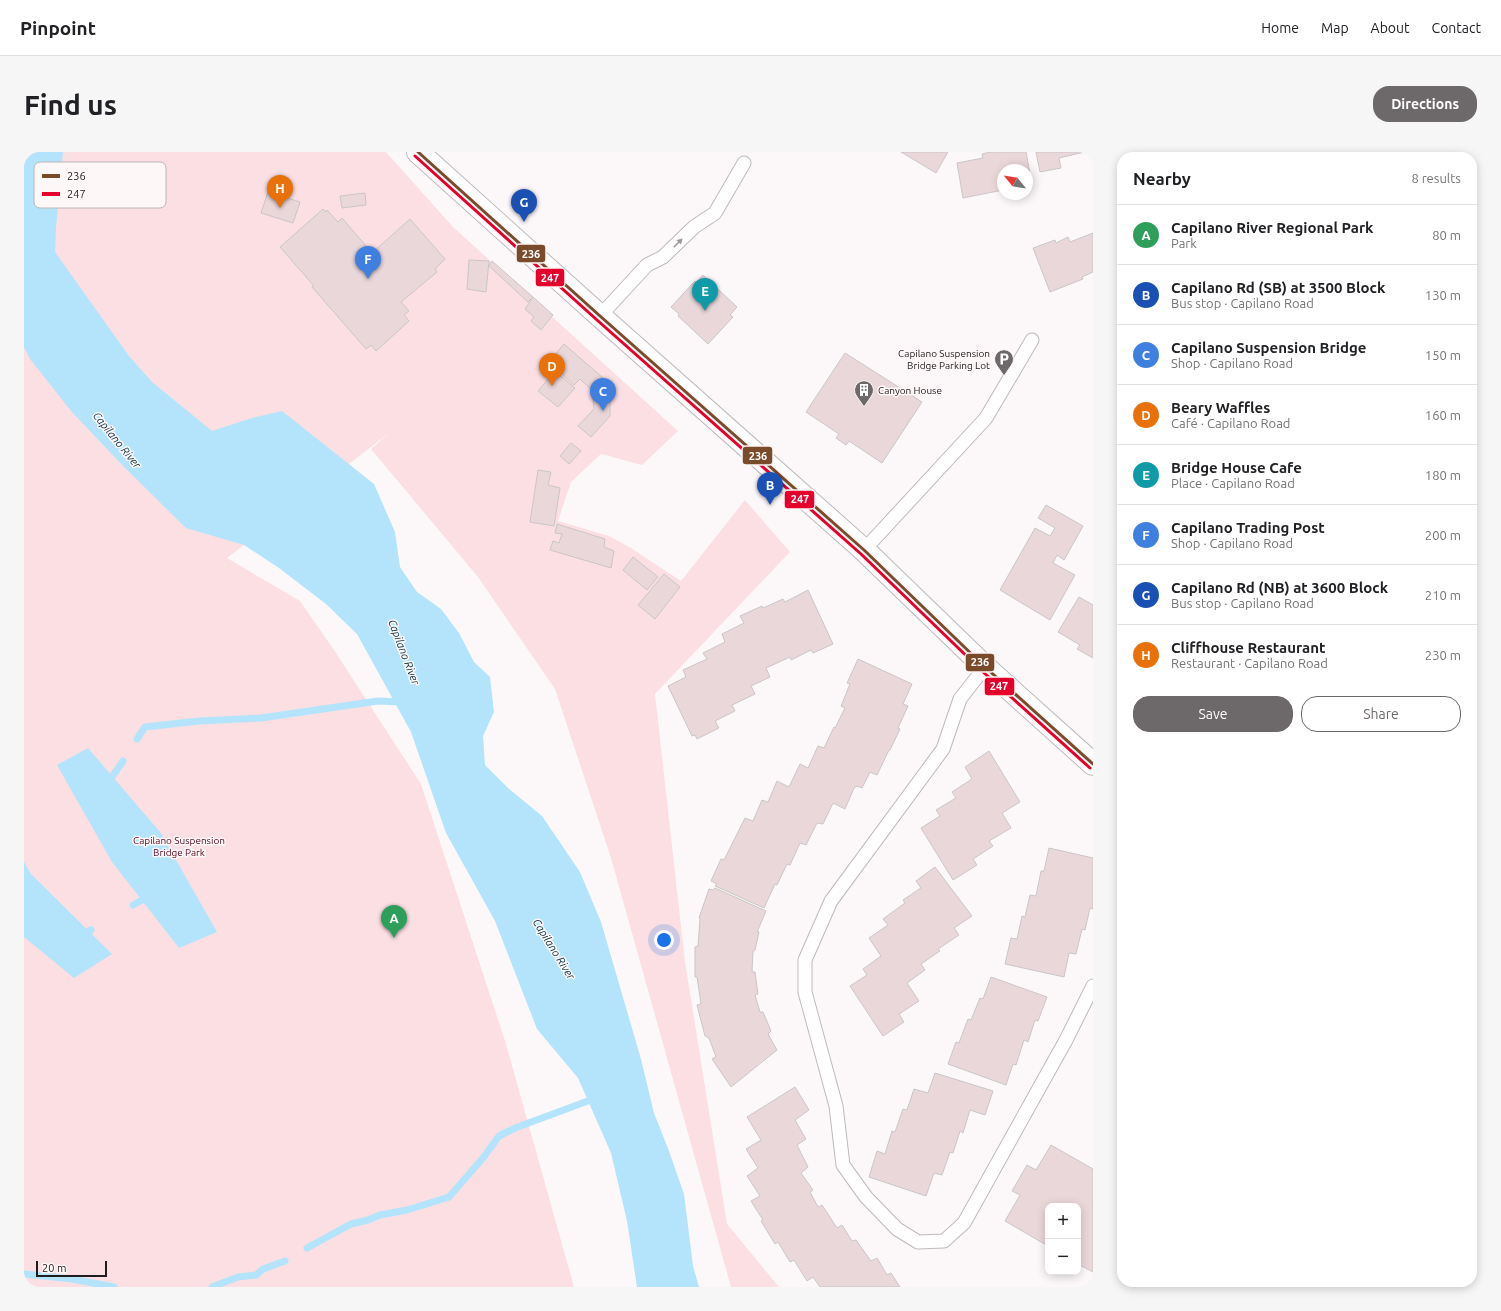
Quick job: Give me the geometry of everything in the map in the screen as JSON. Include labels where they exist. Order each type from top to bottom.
[{"type":"main road","points":[[418,152],[864,550],[985,667],[1093,764]]},
{"type":"lane","points":[[600,316],[647,265],[664,257],[694,227],[714,213],[744,163]]},
{"type":"lane","points":[[864,550],[986,418],[1032,340]]},
{"type":"lane","points":[[985,667],[960,699],[943,749],[831,901],[805,960],[805,992],[836,1106],[843,1165],[866,1197],[897,1229],[918,1242],[944,1241],[964,1223],[1066,1040],[1093,986]]},
{"type":"green space","name":"Capilano Suspension Bridge Park","points":[[24,152],[386,152],[453,227],[678,431],[642,465],[601,454],[571,482],[558,521],[609,536],[631,548],[681,581],[745,500],[790,552],[655,694],[685,962],[727,1224],[779,1287],[731,1287],[611,858],[555,689],[478,577],[371,449],[389,433],[227,558],[300,601],[334,650],[421,784],[506,1044],[574,1287],[24,1287]]},
{"type":"water","name":"Capilano River","points":[[24,152],[63,152],[62,162],[34,162],[34,208],[58,208],[55,252],[129,356],[152,382],[212,431],[252,418],[282,411],[374,484],[395,532],[400,567],[417,592],[441,609],[459,633],[474,662],[490,677],[494,712],[483,736],[485,765],[508,788],[542,816],[580,872],[601,922],[641,1059],[654,1113],[684,1194],[693,1266],[699,1287],[637,1287],[627,1221],[611,1153],[578,1078],[537,1029],[495,921],[446,833],[411,732],[357,634],[326,604],[279,568],[244,545],[186,528],[125,468],[71,411],[30,359],[24,347]]},
{"type":"water","points":[[88,748],[160,832],[217,932],[179,948],[112,862],[57,765]]},
{"type":"water","points":[[24,862],[31,874],[112,954],[74,978],[24,937]]},
{"type":"building","points":[[901,152],[948,152],[936,173]]},
{"type":"building","points":[[990,152],[1026,152],[1028,164],[997,164],[997,191],[963,198],[957,163],[983,158],[982,154]]},
{"type":"building","points":[[1036,152],[1085,152],[1059,158],[1061,168],[1040,172]]},
{"type":"building","points":[[268,192],[300,202],[293,223],[261,213]]},
{"type":"building","points":[[365,193],[366,205],[342,208],[340,196]]},
{"type":"building","points":[[323,209],[326,212],[327,210],[338,222],[342,218],[372,253],[410,219],[445,259],[435,269],[437,272],[401,302],[409,311],[404,315],[409,321],[376,351],[371,345],[366,349],[312,287],[314,286],[280,247]]},
{"type":"building","points":[[1093,233],[1093,272],[1082,277],[1083,279],[1050,292],[1033,248],[1055,240],[1056,243],[1068,237],[1070,242]]},
{"type":"building","points":[[469,260],[489,261],[486,292],[467,289]]},
{"type":"building","points":[[492,261],[533,297],[528,302],[489,266]]},
{"type":"building","points":[[703,275],[737,307],[730,315],[733,317],[708,344],[678,316],[679,314],[671,307],[695,281],[696,283]]},
{"type":"building","points":[[533,297],[553,315],[541,330],[531,321],[534,317],[525,309]]},
{"type":"building","points":[[564,344],[610,384],[610,416],[591,437],[578,426],[594,409],[592,390],[580,379],[574,385],[549,362]]},
{"type":"building","name":"Canyon House","points":[[845,353],[922,402],[882,463],[849,441],[846,445],[836,438],[839,434],[806,412]]},
{"type":"building","points":[[555,371],[575,388],[558,407],[538,391]]},
{"type":"building","points":[[571,443],[581,451],[569,464],[560,456]]},
{"type":"building","points":[[538,470],[551,472],[548,485],[560,488],[554,526],[530,522]]},
{"type":"building","points":[[1046,505],[1083,526],[1064,560],[1057,555],[1053,563],[1075,575],[1050,620],[1000,590],[1035,528],[1050,536],[1055,528],[1038,518]]},
{"type":"building","points":[[557,524],[605,539],[604,547],[614,551],[611,568],[550,550],[553,541],[559,543],[562,534],[555,533]]},
{"type":"building","points":[[633,557],[658,577],[647,590],[623,570]]},
{"type":"building","points":[[664,574],[680,587],[655,619],[638,605]]},
{"type":"building","points":[[808,590],[833,644],[813,653],[811,650],[791,660],[790,657],[766,668],[770,677],[751,686],[755,694],[732,705],[735,711],[715,721],[719,728],[697,739],[695,735],[692,736],[668,686],[686,677],[683,670],[707,659],[703,653],[725,642],[722,634],[744,623],[740,616],[762,606],[763,608],[783,599],[785,602]]},
{"type":"building","points":[[1079,597],[1093,605],[1093,658],[1077,649],[1080,645],[1058,632]]},
{"type":"building","points":[[858,659],[912,684],[903,704],[908,706],[898,728],[900,729],[877,775],[870,772],[862,788],[857,786],[854,788],[845,809],[833,803],[823,824],[817,823],[806,845],[800,843],[790,865],[787,864],[777,885],[775,884],[764,908],[715,886],[717,884],[711,881],[721,859],[724,860],[745,818],[753,821],[762,800],[768,802],[777,781],[789,787],[800,764],[808,768],[818,746],[824,748],[845,708],[841,706],[850,684],[847,683]]},
{"type":"building","points":[[989,751],[1020,802],[1002,813],[1011,828],[989,841],[993,846],[973,859],[977,865],[953,880],[921,828],[940,816],[936,810],[956,798],[952,792],[972,779],[965,767]]},
{"type":"building","points":[[1049,848],[1093,858],[1093,909],[1090,908],[1085,930],[1082,929],[1076,954],[1069,953],[1064,977],[1005,964],[1011,938],[1017,939],[1022,916],[1025,917],[1030,895],[1036,896],[1041,871],[1044,871]]},
{"type":"building","points":[[935,867],[972,916],[954,928],[959,935],[938,949],[940,951],[921,964],[925,970],[907,983],[919,1001],[899,1014],[904,1022],[883,1036],[850,986],[867,975],[863,969],[881,956],[869,938],[888,925],[883,919],[905,903],[903,900],[921,888],[916,881]]},
{"type":"building","points":[[715,888],[766,911],[757,932],[759,932],[755,950],[753,951],[752,972],[755,972],[758,994],[755,995],[760,1012],[763,1012],[771,1031],[768,1034],[777,1050],[731,1087],[712,1059],[716,1057],[709,1038],[705,1036],[697,1005],[701,1004],[697,977],[695,977],[695,947],[698,946],[699,918],[709,889],[713,890]]},
{"type":"building","points":[[991,977],[1047,997],[1038,1021],[1035,1020],[1028,1042],[1024,1040],[1016,1065],[1013,1064],[1006,1085],[948,1064],[956,1042],[959,1043],[968,1019],[971,1020],[980,998],[983,999]]},
{"type":"building","points":[[935,1073],[993,1091],[985,1115],[970,1110],[963,1133],[960,1131],[953,1153],[950,1152],[942,1175],[934,1173],[926,1196],[869,1177],[877,1151],[885,1154],[892,1131],[895,1132],[903,1109],[907,1110],[914,1089],[928,1093]]},
{"type":"building","points":[[795,1087],[809,1110],[795,1120],[806,1139],[797,1145],[808,1167],[801,1173],[813,1190],[810,1192],[818,1207],[822,1205],[837,1228],[842,1225],[852,1241],[856,1240],[871,1261],[877,1258],[887,1275],[891,1273],[900,1287],[820,1287],[813,1277],[807,1281],[794,1260],[790,1262],[778,1242],[775,1244],[761,1221],[763,1220],[751,1201],[760,1196],[747,1176],[758,1168],[746,1149],[761,1140],[747,1117]]},
{"type":"building","points":[[1051,1145],[1093,1169],[1093,1272],[1081,1266],[1081,1203],[1045,1203],[1045,1244],[1005,1221],[1020,1195],[1012,1191],[1027,1165],[1036,1170]]},
{"type":"waterway","points":[[137,739],[145,727],[199,721],[261,718],[378,701],[402,702]]},
{"type":"waterway","points":[[112,777],[123,761]]},
{"type":"waterway","points":[[133,905],[142,900]]},
{"type":"waterway","points":[[307,1248],[351,1224],[368,1220],[380,1215],[407,1210],[449,1197],[483,1158],[499,1136],[515,1128],[596,1098]]},
{"type":"waterway","points":[[212,1287],[238,1277],[256,1275],[263,1269],[285,1261]]},
{"type":"waterway","points":[[24,1274],[72,1279],[114,1287]]},
{"type":"transit line","name":"236","points":[[418,152],[864,550],[985,667],[1093,764]]},
{"type":"transit line","name":"247","points":[[415,156],[861,554],[982,671],[1090,768]]},
{"type":"place","name":"Cliffhouse Restaurant","points":[[280,208]]},
{"type":"place","name":"Capilano Rd (NB) at 3600 Block","points":[[524,222]]},
{"type":"place","name":"Capilano Trading Post","points":[[368,279]]},
{"type":"place","name":"Bridge House Cafe","points":[[705,311]]},
{"type":"place","name":"Capilano Suspension Bridge Parking Lot","points":[[1004,376]]},
{"type":"place","name":"Beary Waffles","points":[[552,386]]},
{"type":"place","name":"Canyon House","points":[[864,407]]},
{"type":"place","name":"Capilano Suspension Bridge","points":[[603,411]]},
{"type":"place","name":"Capilano Rd (SB) at 3500 Block","points":[[770,505]]},
{"type":"place","name":"Capilano River Regional Park","points":[[394,938]]}]
